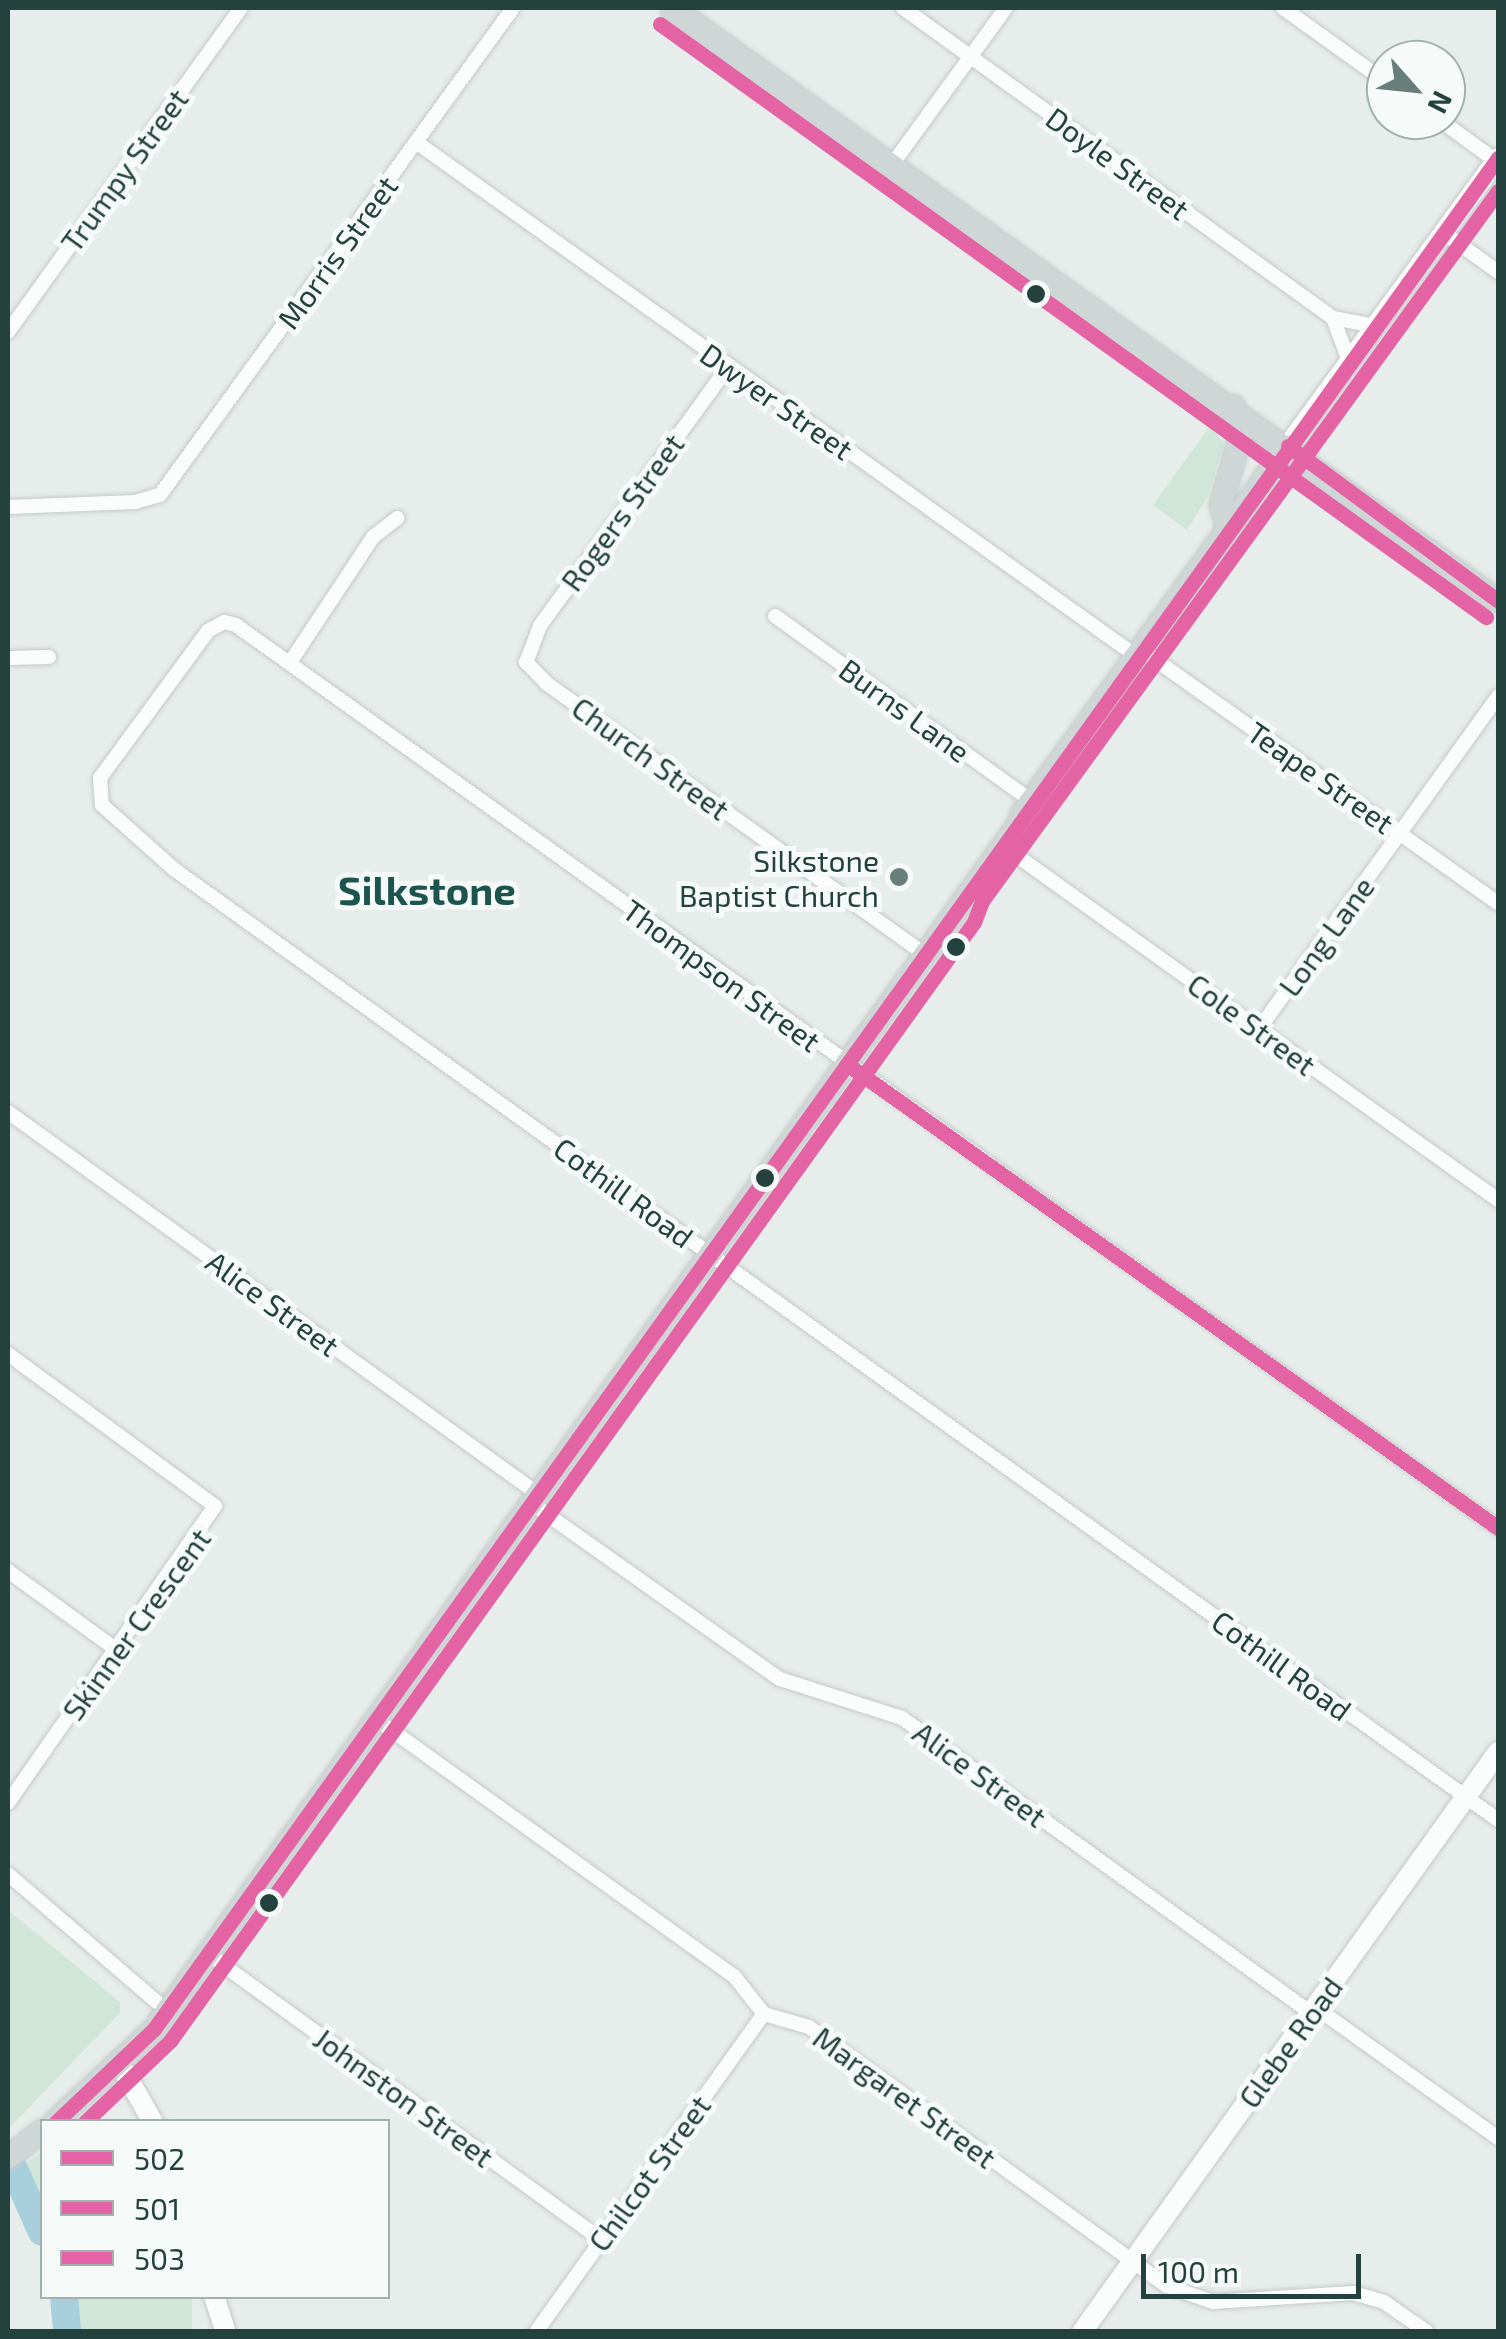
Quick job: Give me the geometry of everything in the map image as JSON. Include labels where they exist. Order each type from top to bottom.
[{"type":"main road","points":[[672,8],[1288,446],[1498,601]]},
{"type":"main road","points":[[1228,529],[1221,504],[1240,437],[1234,408]]},
{"type":"main road","points":[[958,910],[964,892],[1033,804],[1288,446]]},
{"type":"main road","points":[[58,2119],[121,2066],[167,2011],[1006,848],[1033,804]]},
{"type":"main road","points":[[8,2158],[40,2133]]},
{"type":"street","name":"Trumpy Street","points":[[8,332],[241,8]]},
{"type":"street","name":"Morris Street","points":[[8,507],[135,502],[160,495],[513,8]]},
{"type":"street","name":"Doyle Street","points":[[903,8],[1334,318],[1376,326]]},
{"type":"street","points":[[892,166],[1006,8]]},
{"type":"street","points":[[1283,8],[1366,68]]},
{"type":"street","points":[[1288,446],[1497,159],[1466,138]]},
{"type":"street","name":"Dwyer Street","points":[[416,142],[1141,654]]},
{"type":"street","points":[[1444,233],[1498,272]]},
{"type":"street","points":[[1334,318],[1349,361]]},
{"type":"street","name":"Rogers Street","points":[[526,662],[540,626],[728,366]]},
{"type":"street","points":[[291,661],[373,537],[397,518]]},
{"type":"street","name":"Burns Lane","points":[[776,616],[1033,804]]},
{"type":"street","name":"Cothill Road","points":[[291,661],[236,625],[216,624],[100,778],[102,805],[175,870],[1498,1820]]},
{"type":"street","name":"Teape Street","points":[[1141,654],[1498,903]]},
{"type":"street","points":[[8,658],[49,658]]},
{"type":"street","name":"Thompson Street","points":[[291,661],[1498,1528]]},
{"type":"street","name":"Church Street","points":[[526,662],[546,683],[926,955]]},
{"type":"street","name":"Long Lane","points":[[1259,1029],[1498,696]]},
{"type":"street","name":"Cole Street","points":[[1006,848],[1498,1200]]},
{"type":"street","name":"Alice Street","points":[[8,1112],[780,1680],[902,1718],[1498,2138]]},
{"type":"street","name":"Skinner Crescent","points":[[8,1354],[214,1506],[118,1651],[8,1804]]},
{"type":"street","points":[[8,1571],[118,1651]]},
{"type":"street","points":[[376,1719],[734,1976],[764,2014]]},
{"type":"street","name":"Glebe Road","points":[[1082,2332],[1498,1752]]},
{"type":"street","points":[[8,1874],[167,2011]]},
{"type":"street","name":"Johnston Street","points":[[208,1954],[601,2240]]},
{"type":"street","name":"Chilcot Street","points":[[536,2332],[764,2014]]},
{"type":"street","name":"Margaret Street","points":[[764,2014],[808,2027],[1132,2262],[1201,2300],[1353,2293],[1384,2302],[1416,2329]]},
{"type":"street","points":[[121,2066],[151,2119]]},
{"type":"street","points":[[215,2299],[226,2332]]},
{"type":"green space","points":[[1210,426],[1224,443],[1208,496],[1187,530],[1153,505]]},
{"type":"green space","points":[[8,1910],[120,2002],[120,2013],[9,2128]]},
{"type":"green space","points":[[40,2153],[40,2206],[22,2166]]},
{"type":"green space","points":[[74,2299],[192,2299],[192,2331],[74,2331]]},
{"type":"waterway","points":[[8,2156],[40,2228]]},
{"type":"waterway","points":[[64,2299],[67,2332]]},
{"type":"transit line","name":"503","points":[[660,24],[1486,617]]},
{"type":"transit line","name":"502","points":[[59,2119],[154,2029],[1498,158]]},
{"type":"transit line","name":"501","points":[[88,2119],[170,2041],[974,922],[982,901],[1498,191]]},
{"type":"transit line","name":"502","points":[[1288,446],[1498,601]]},
{"type":"transit line","name":"502","points":[[847,1064],[1498,1528]]},
{"type":"place","name":"Silkstone Baptist Church","points":[[899,877]]},
{"type":"district","name":"Silkstone","points":[[427,889]]}]
